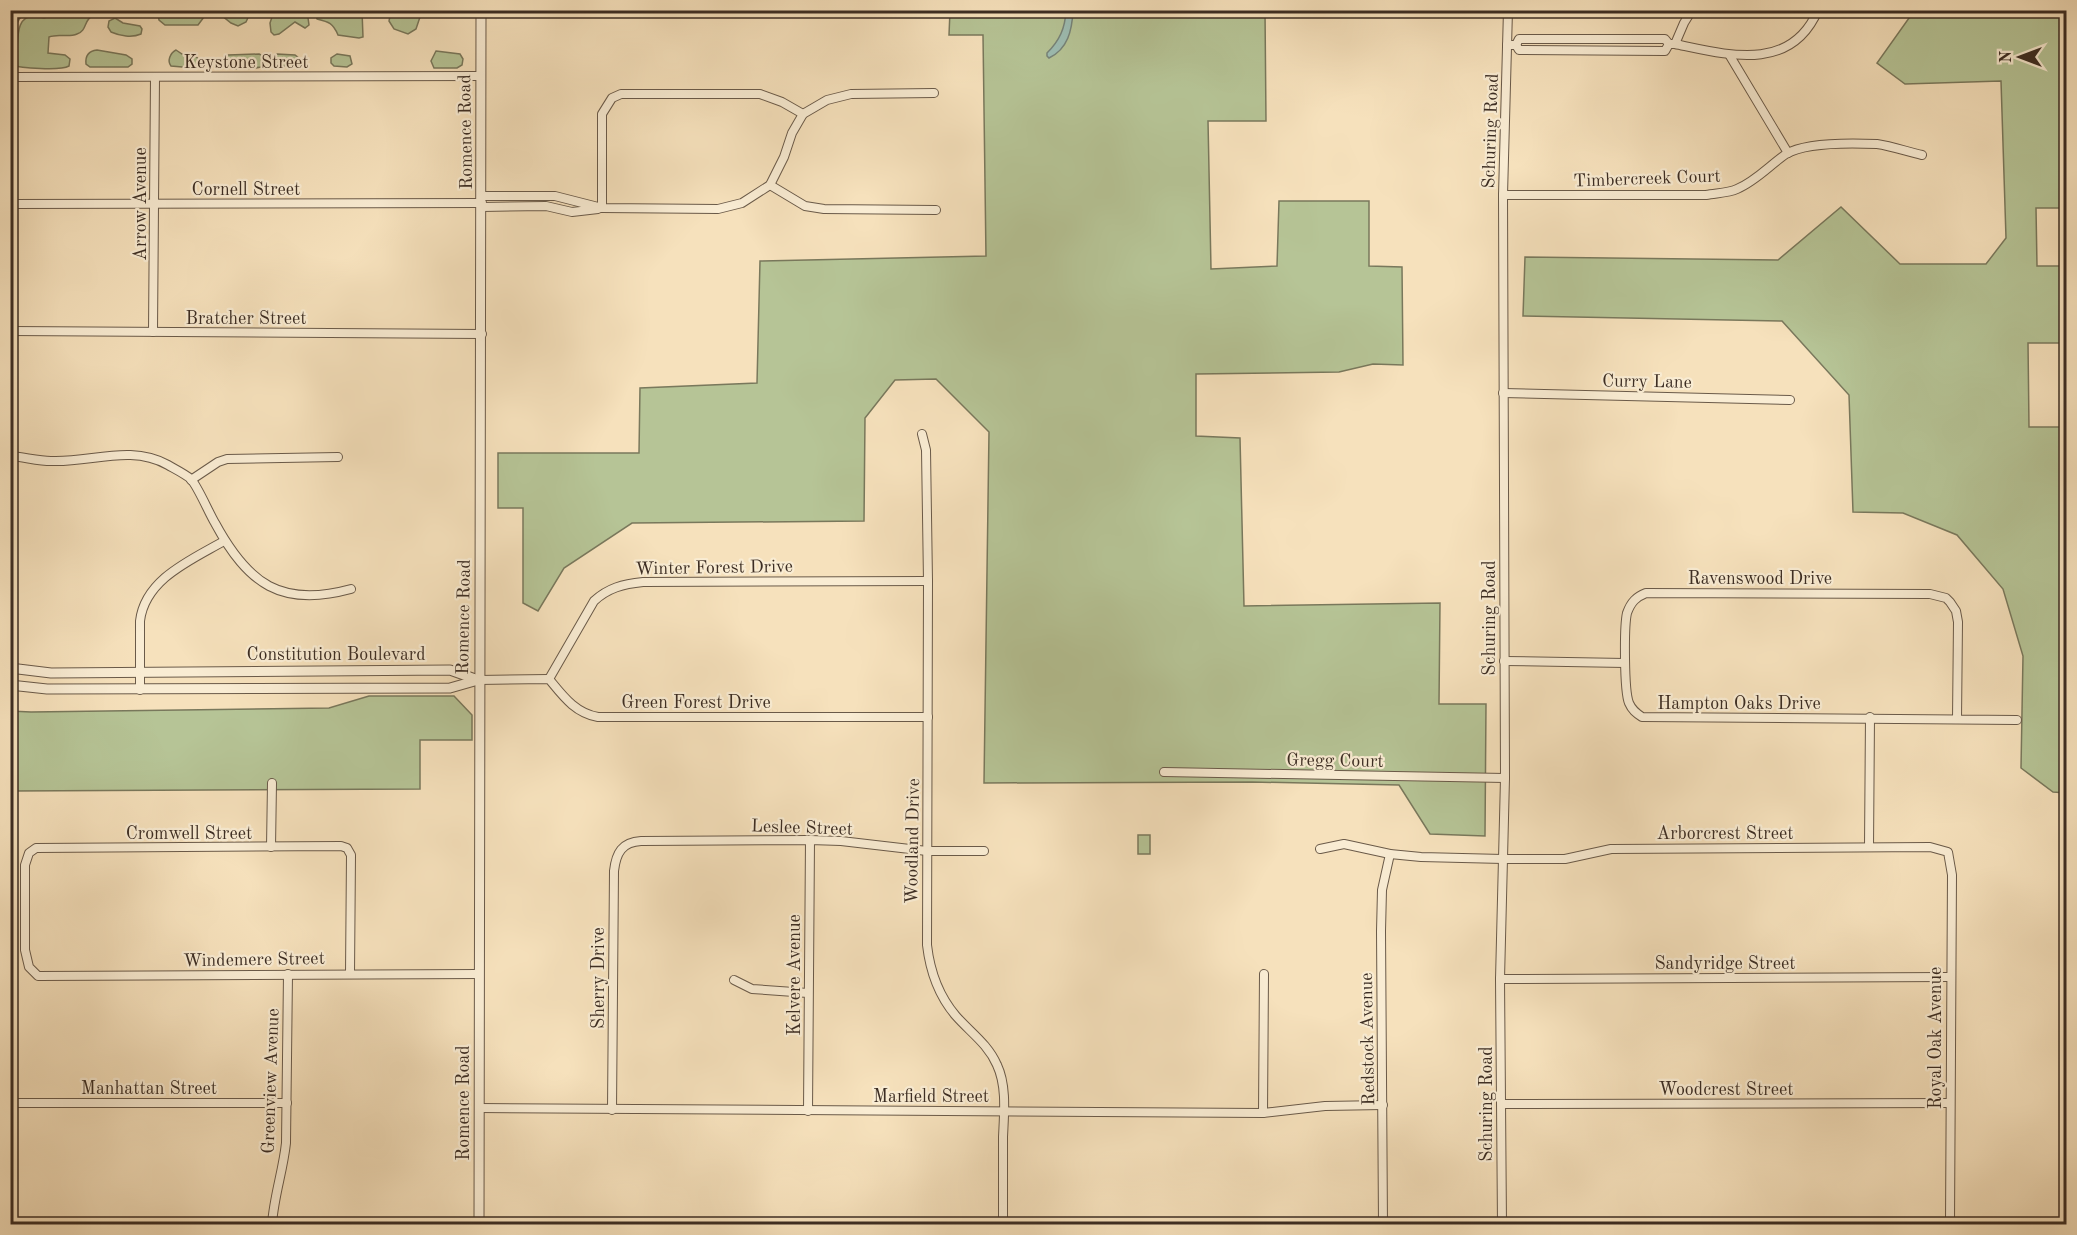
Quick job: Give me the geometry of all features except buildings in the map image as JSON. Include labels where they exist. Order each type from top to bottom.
[{"type":"street","name":"Romence Road","points":[[479,1224],[478,680],[482,334],[481,10]]},
{"type":"street","name":"Schuring Road","points":[[1502,1224],[1500,979],[1504,778],[1503,195],[1511,45],[1508,10]]},
{"type":"street","points":[[1692,10],[1672,44],[1665,51],[1519,50],[1511,45],[1519,39],[1542,38],[1665,39],[1672,44],[1730,56],[1768,54],[1785,49],[1797,41],[1818,10]]},
{"type":"street","points":[[1730,56],[1788,153]]},
{"type":"street","name":"Keystone Street","points":[[10,77],[481,76]]},
{"type":"street","name":"Arrow Avenue","points":[[153,332],[155,77]]},
{"type":"street","points":[[482,202],[546,206],[572,212],[602,208],[718,208],[742,203],[770,185],[784,157],[792,133],[803,114],[826,100],[851,94],[934,93]]},
{"type":"street","points":[[602,208],[602,114],[612,98],[621,94],[760,94],[782,102],[803,114]]},
{"type":"street","name":"Timbercreek Court","points":[[1503,195],[1706,195],[1737,189],[1788,153],[1807,146],[1879,144],[1922,155]]},
{"type":"street","points":[[770,185],[805,206],[824,209],[936,210]]},
{"type":"street","points":[[482,202],[555,196],[602,208]]},
{"type":"street","name":"Cornell Street","points":[[10,204],[482,202]]},
{"type":"street","name":"Bratcher Street","points":[[10,331],[482,334]]},
{"type":"street","name":"Curry Lane","points":[[1503,393],[1790,400]]},
{"type":"street","name":"Woodland Drive","points":[[922,434],[926,450],[928,581],[926,935],[933,976],[946,1002],[956,1016],[981,1040],[1001,1074],[1004,1111],[1003,1224]]},
{"type":"street","points":[[10,456],[51,462],[116,455],[141,455],[166,464],[191,480],[224,541],[245,569],[255,578],[286,594],[310,597],[351,589]]},
{"type":"street","points":[[191,480],[218,462],[227,459],[338,457]]},
{"type":"street","points":[[140,690],[140,621],[141,611],[148,595],[164,578],[224,541]]},
{"type":"street","name":"Winter Forest Drive","points":[[549,679],[594,601],[604,592],[625,584],[642,582],[928,581]]},
{"type":"street","name":"Ravenswood Drive","points":[[1626,663],[1628,612],[1635,598],[1646,593],[1930,594],[1946,598],[1956,611],[1958,622],[1957,719]]},
{"type":"street","points":[[1504,661],[1626,663]]},
{"type":"street","name":"Hampton Oaks Drive","points":[[1626,663],[1627,698],[1632,709],[1642,717],[1870,717],[2017,720]]},
{"type":"street","name":"Constitution Boulevard","points":[[10,668],[51,673],[450,670],[478,680]]},
{"type":"street","points":[[478,680],[549,679]]},
{"type":"street","name":"Green Forest Drive","points":[[549,679],[568,701],[585,713],[598,717],[928,717]]},
{"type":"street","name":"Constitution Boulevard","points":[[10,685],[47,689],[140,690],[450,688],[478,680]]},
{"type":"street","points":[[1869,847],[1870,717]]},
{"type":"street","name":"Gregg Court","points":[[1164,772],[1504,778]]},
{"type":"street","points":[[271,848],[272,783]]},
{"type":"street","name":"Leslee Street","points":[[621,849],[630,842],[641,841],[810,840],[842,841],[927,851],[984,851]]},
{"type":"street","name":"Kelvere Avenue","points":[[808,1111],[810,840]]},
{"type":"street","name":"Arborcrest Street","points":[[1320,849],[1344,844],[1390,854],[1421,857],[1503,859],[1565,859],[1611,849],[1930,847],[1948,852]]},
{"type":"street","name":"Cromwell Street","points":[[31,970],[25,950],[25,865],[32,850],[36,848],[341,846],[351,855],[350,973]]},
{"type":"street","name":"Sherry Drive","points":[[612,1110],[614,871],[616,855],[621,849]]},
{"type":"street","name":"Royal Oak Avenue","points":[[1948,852],[1952,875],[1950,1224]]},
{"type":"street","name":"Redstock Avenue","points":[[1383,1224],[1381,921],[1382,890],[1390,854]]},
{"type":"street","name":"Windemere Street","points":[[31,970],[38,976],[479,974]]},
{"type":"street","name":"Greenview Avenue","points":[[272,1224],[276,1188],[285,1158],[288,974]]},
{"type":"street","points":[[1263,1113],[1264,974]]},
{"type":"street","name":"Sandyridge Street","points":[[1500,979],[1950,977]]},
{"type":"street","points":[[734,980],[752,989],[808,993]]},
{"type":"street","name":"Manhattan Street","points":[[10,1103],[287,1103]]},
{"type":"street","name":"Woodcrest Street","points":[[1502,1104],[1950,1103]]},
{"type":"street","name":"Marfield Street","points":[[479,1108],[1263,1113],[1325,1106],[1383,1105]]},
{"type":"green space","points":[[157,10],[203,11],[204,17],[198,25],[165,25],[159,20]]},
{"type":"green space","points":[[10,11],[129,11],[92,16],[80,33],[49,37],[48,53],[65,55],[70,59],[69,66],[49,69],[11,65],[11,55],[17,51],[21,23],[29,16],[46,17],[49,15],[48,12],[29,12],[20,18],[11,29]]},
{"type":"green space","points":[[216,11],[251,11],[246,22],[238,26]]},
{"type":"green space","points":[[274,11],[307,11],[309,25],[305,28],[295,22],[274,35],[271,32],[270,23]]},
{"type":"green space","points":[[318,11],[362,11],[363,37],[338,35],[330,24],[317,19]]},
{"type":"green space","points":[[391,11],[422,11],[416,29],[408,34],[394,29],[389,21]]},
{"type":"green space","points":[[950,11],[1265,11],[1266,121],[1208,121],[1211,269],[1277,266],[1279,201],[1369,201],[1369,266],[1402,267],[1403,365],[1373,364],[1339,372],[1196,374],[1196,436],[1240,438],[1244,606],[1440,603],[1439,704],[1486,704],[1485,836],[1430,834],[1399,785],[1252,782],[984,783],[989,432],[936,379],[895,380],[865,418],[864,521],[632,523],[564,568],[538,611],[523,603],[523,508],[498,508],[498,453],[639,453],[640,388],[757,383],[760,261],[986,256],[983,35],[949,35]]},
{"type":"green space","points":[[1914,11],[2066,11],[2066,208],[2036,208],[2037,266],[2066,266],[2066,343],[2028,343],[2029,427],[2066,427],[2066,793],[2053,792],[2021,768],[2023,656],[2003,589],[1957,535],[1903,513],[1853,512],[1849,395],[1782,321],[1523,316],[1525,257],[1778,260],[1841,207],[1900,264],[1986,264],[2006,238],[2001,81],[1905,84],[1877,63]]},
{"type":"green space","points":[[115,18],[123,23],[140,26],[141,34],[126,36],[111,32],[108,27],[109,21]]},
{"type":"green space","points":[[97,50],[126,55],[132,59],[132,64],[128,67],[90,67],[86,64],[87,56],[90,52]]},
{"type":"green space","points":[[176,50],[182,54],[195,55],[199,60],[198,66],[194,68],[171,66],[170,57]]},
{"type":"green space","points":[[436,51],[460,54],[463,59],[462,65],[457,68],[434,68],[431,61]]},
{"type":"green space","points":[[259,54],[266,61],[261,67],[236,69],[224,64],[224,59],[228,55]]},
{"type":"green space","points":[[277,54],[295,55],[299,58],[299,62],[295,66],[276,66],[272,60]]},
{"type":"green space","points":[[337,54],[350,56],[352,64],[347,67],[334,66],[331,58]]},
{"type":"green space","points":[[369,696],[454,696],[472,715],[472,740],[420,740],[420,789],[11,791],[10,711],[329,708]]},
{"type":"green space","points":[[1138,835],[1150,835],[1150,854],[1138,854]]},
{"type":"water","points":[[1066,11],[1073,11],[1068,38],[1061,50],[1049,58],[1047,53],[1061,34]]}]
